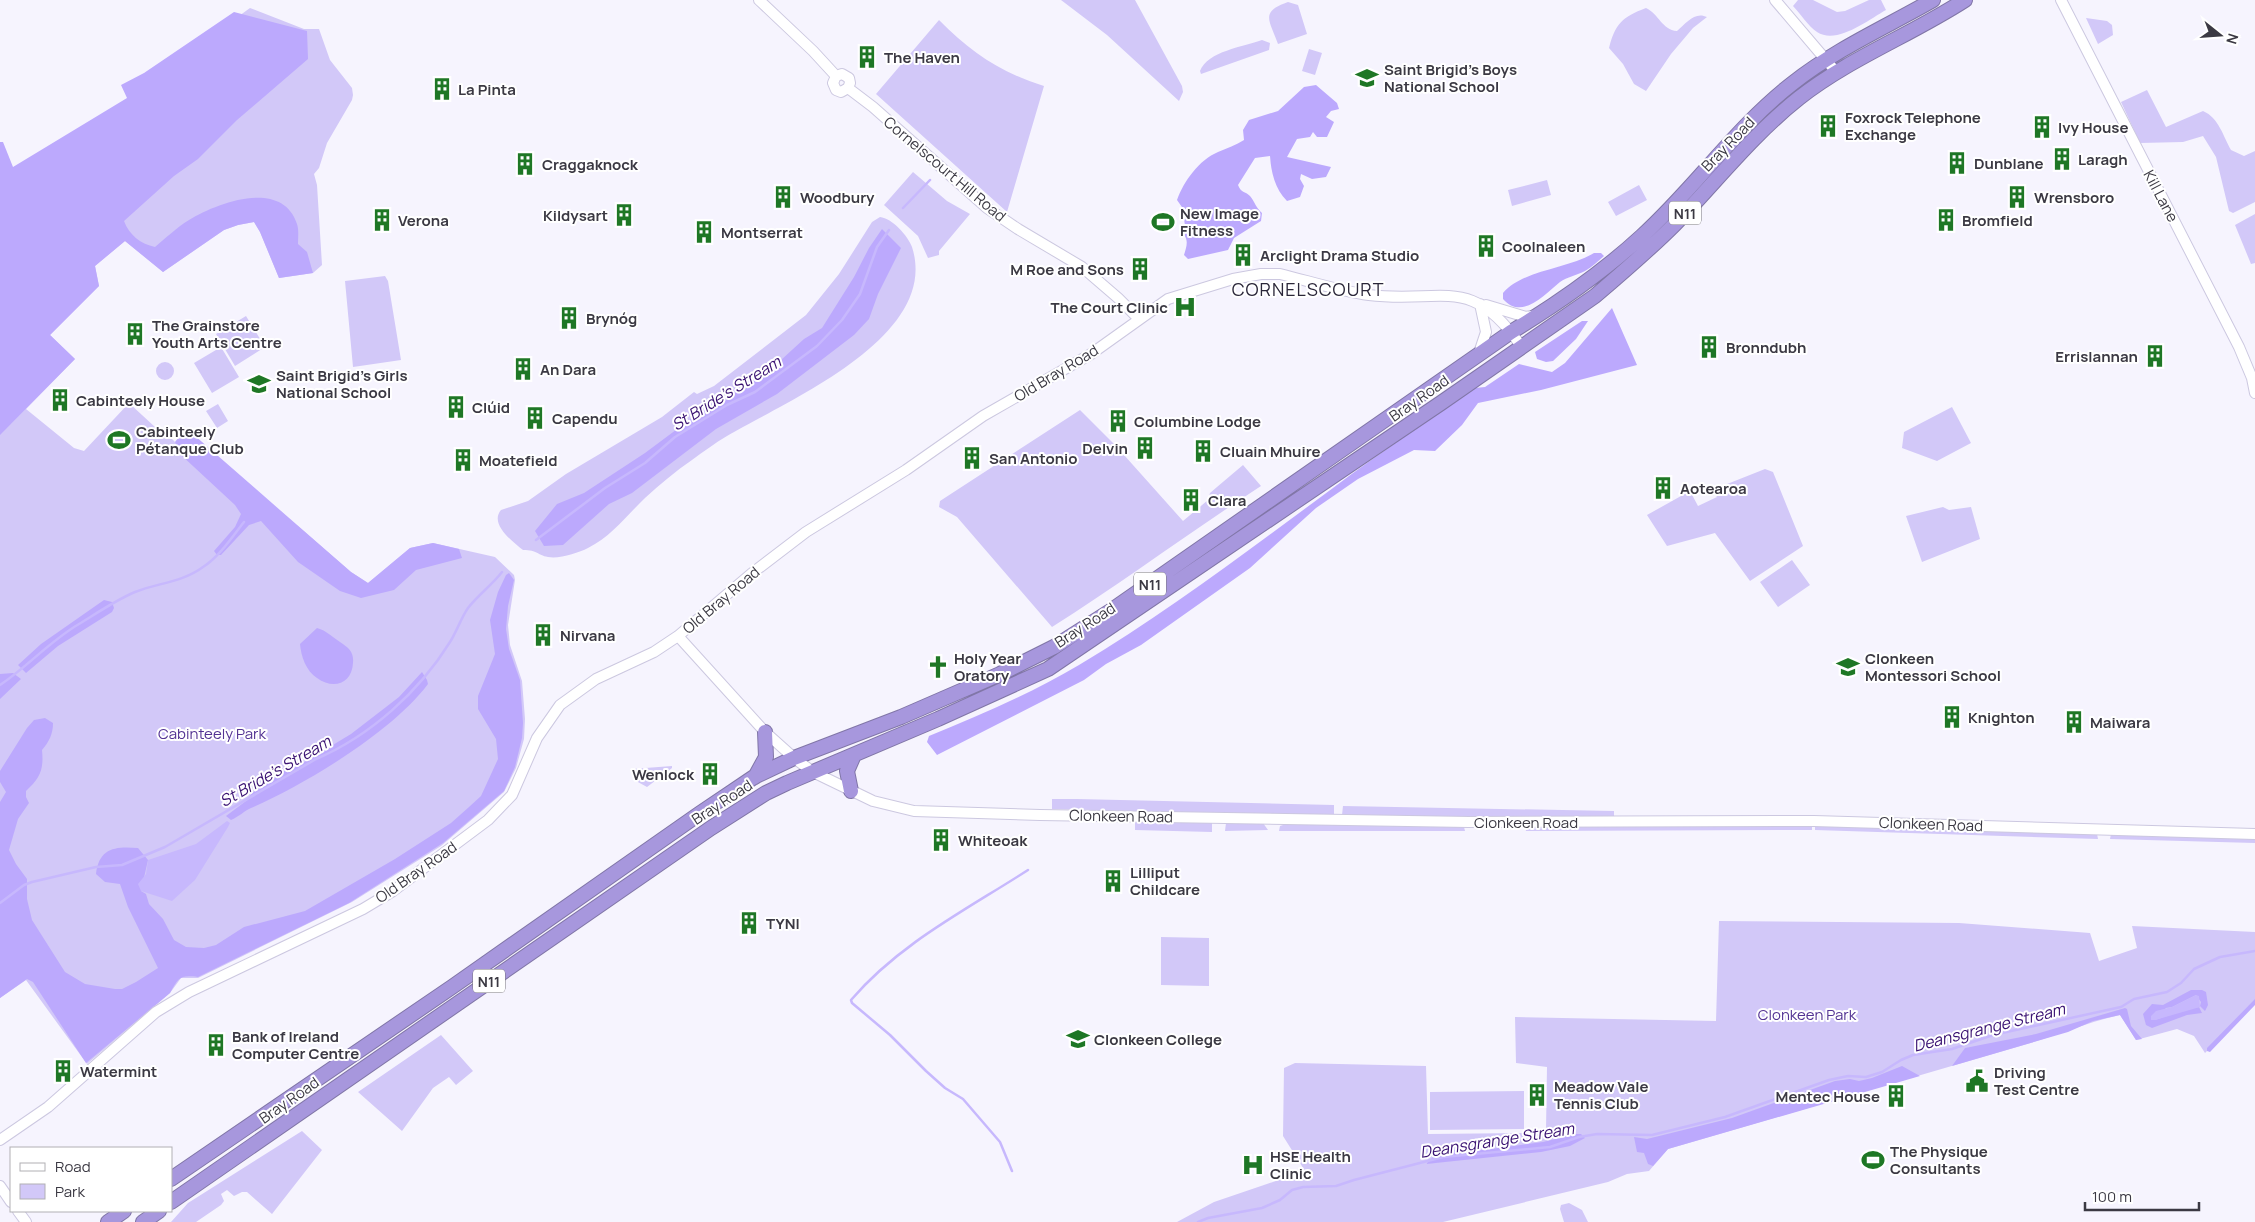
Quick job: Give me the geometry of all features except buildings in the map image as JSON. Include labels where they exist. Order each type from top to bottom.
[{"type":"highway","name":"Bray Road","points":[[172,1201],[711,828],[766,794],[804,766],[1054,647],[1109,612],[1577,288],[1642,235],[1733,139],[1766,106],[1794,82],[1827,60],[1933,0]]},
{"type":"highway","name":"Bray Road","points":[[172,1178],[754,777],[854,755],[1048,669],[1400,431],[1595,296],[1641,258],[1758,136],[1799,98],[1888,42],[1942,15],[1964,0]]},
{"type":"highway","points":[[754,777],[766,757],[765,732]]},
{"type":"highway","name":"N11","points":[[699,814],[826,755],[882,734],[898,736]]},
{"type":"highway","points":[[851,791],[847,771],[854,755]]},
{"type":"highway","points":[[108,1222],[123,1212]]},
{"type":"highway","points":[[143,1222],[158,1212]]},
{"type":"main road","name":"Cornelscourt Hill Road","points":[[759,0],[813,51],[836,76],[833,83],[834,88],[841,92],[848,88],[873,106],[987,208],[1082,267],[1139,319]]},
{"type":"main road","points":[[1776,0],[1837,73]]},
{"type":"main road","name":"Kill Lane","points":[[2061,0],[2238,347],[2252,378],[2255,393]]},
{"type":"main road","name":"Old Bray Road","points":[[0,1140],[32,1120],[133,1032],[169,1004],[189,992],[363,909],[393,891],[488,820],[512,795],[537,738],[560,705],[596,679],[654,652],[678,636],[751,574],[806,532],[906,470],[983,416],[1085,358],[1158,305],[1176,295],[1232,279],[1261,274],[1280,274],[1371,295],[1457,297],[1480,304],[1492,312],[1521,346]]},
{"type":"main road","points":[[1478,356],[1486,332],[1480,304],[1526,317],[1538,315]]},
{"type":"main road","name":"Clonkeen Road","points":[[678,636],[765,732],[804,766],[851,791],[884,805],[941,813],[1469,822],[1814,820],[2255,834]]},
{"type":"main road","points":[[0,1186],[10,1201]]},
{"type":"green space","points":[[1061,0],[1135,0],[1182,86],[1183,92],[1179,101],[1107,35]]},
{"type":"green space","points":[[1798,0],[1813,0],[1837,12],[1845,11],[1869,0],[1881,0],[1886,10],[1852,30],[1834,35],[1825,35],[1817,32],[1807,23],[1793,6]]},
{"type":"green space","points":[[1288,2],[1298,5],[1307,34],[1278,44],[1269,18],[1273,10]]},
{"type":"green space","name":"Cabinteely Park","points":[[250,8],[304,29],[319,29],[330,60],[352,88],[352,100],[327,143],[319,168],[314,174],[317,185],[322,265],[313,273],[279,278],[254,222],[224,230],[163,272],[125,241],[95,266],[99,286],[50,335],[75,359],[26,409],[74,448],[84,451],[129,403],[155,427],[145,439],[158,425],[175,442],[299,527],[351,572],[368,583],[410,548],[433,543],[495,557],[514,575],[515,580],[508,625],[510,645],[522,681],[525,719],[524,739],[516,768],[504,792],[441,846],[352,902],[198,978],[181,978],[170,993],[87,1064],[26,980],[0,998],[0,171],[20,215],[148,82]]},
{"type":"green space","points":[[1646,8],[1668,28],[1677,31],[1687,21],[1695,17],[1707,17],[1693,28],[1671,54],[1646,91],[1634,84],[1623,64],[1609,48],[1614,33],[1621,22],[1625,18]]},
{"type":"green space","points":[[2086,18],[2107,21],[2112,25],[2113,35],[2098,44]]},
{"type":"green space","points":[[939,20],[963,42],[987,60],[1013,74],[1044,86],[1007,212],[876,94]]},
{"type":"green space","points":[[1262,40],[1270,43],[1269,50],[1201,74],[1200,71],[1204,64],[1218,54]]},
{"type":"green space","points":[[1309,49],[1322,53],[1315,75],[1302,71]]},
{"type":"green space","points":[[2147,90],[2166,127],[2203,111],[2217,123],[2231,150],[2244,156],[2255,151],[2255,202],[2233,213],[2229,211],[2216,157],[2203,136],[2183,142],[2140,143],[2121,102]]},
{"type":"green space","points":[[913,172],[947,201],[970,214],[939,251],[939,255],[928,258],[918,236],[884,205]]},
{"type":"green space","points":[[1547,180],[1551,195],[1512,206],[1508,190]]},
{"type":"green space","points":[[1639,185],[1647,200],[1616,216],[1608,202]]},
{"type":"green space","points":[[2255,214],[2255,263],[2251,264],[2235,225]]},
{"type":"green space","points":[[880,217],[894,224],[910,243],[915,280],[904,310],[882,337],[852,362],[819,385],[709,448],[662,483],[612,531],[588,548],[569,555],[548,557],[523,550],[504,532],[498,521],[498,515],[501,510],[528,501],[566,474],[662,417],[694,392],[697,394],[714,386],[806,315],[839,274],[872,222]]},
{"type":"green space","points":[[385,276],[388,281],[401,360],[353,367],[345,281]]},
{"type":"green space","points":[[246,316],[265,347],[235,366],[216,334]]},
{"type":"green space","points":[[221,347],[239,377],[212,393],[194,363]]},
{"type":"green space","points":[[165,362],[171,365],[174,371],[171,377],[165,380],[159,377],[156,371],[159,365]]},
{"type":"green space","points":[[218,404],[228,421],[217,428],[206,411]]},
{"type":"green space","points":[[1952,407],[1971,443],[1937,461],[1902,448],[1904,432]]},
{"type":"green space","points":[[1080,410],[1116,446],[1183,521],[1208,500],[1210,493],[1243,465],[1261,486],[1052,627],[957,517],[939,507],[940,501]]},
{"type":"green space","points":[[1765,469],[1773,472],[1803,546],[1750,581],[1715,533],[1667,546],[1647,515],[1690,491],[1698,506],[1717,497],[1712,490]]},
{"type":"green space","points":[[1943,507],[1949,510],[1971,507],[1980,539],[1922,562],[1906,516]]},
{"type":"green space","points":[[1792,560],[1810,585],[1778,607],[1760,582]]},
{"type":"green space","points":[[672,766],[672,768],[647,787],[636,781],[631,772],[632,769]]},
{"type":"green space","points":[[1052,799],[1334,805],[1334,816],[1052,809]]},
{"type":"green space","points":[[1343,806],[1614,811],[1614,817],[1521,818],[1342,815]]},
{"type":"green space","points":[[1135,821],[1212,822],[1212,832],[1135,830]]},
{"type":"green space","points":[[1226,823],[1263,823],[1268,830],[1225,831]]},
{"type":"green space","points":[[1286,824],[1464,827],[1465,831],[1279,831],[1280,826]]},
{"type":"green space","points":[[1812,826],[1812,830],[1526,831],[1525,827]]},
{"type":"green space","points":[[1815,826],[2097,834],[2098,839],[1815,830]]},
{"type":"green space","points":[[2111,834],[2255,839],[2255,843],[2110,839]]},
{"type":"green space","name":"Clonkeen Park","points":[[1719,921],[1959,923],[2090,933],[2099,961],[2137,948],[2132,926],[2255,932],[2255,1003],[2205,1053],[2194,1036],[2177,1029],[2136,1040],[2120,1015],[1668,1149],[1649,1171],[1627,1174],[1608,1182],[1443,1222],[1177,1222],[1214,1202],[1305,1171],[1283,1136],[1284,1068],[1295,1063],[1426,1066],[1428,1134],[1527,1133],[1546,1130],[1547,1067],[1516,1063],[1515,1017],[1716,1021]]},
{"type":"green space","points":[[1161,937],[1209,938],[1209,986],[1161,985]]},
{"type":"green space","points":[[441,1035],[473,1071],[456,1085],[449,1077],[433,1088],[402,1131],[358,1092]]},
{"type":"green space","points":[[1524,1091],[1524,1129],[1430,1130],[1430,1092]]},
{"type":"green space","points":[[302,1131],[322,1150],[272,1214],[247,1192],[234,1196],[227,1190],[221,1194],[224,1201],[221,1205],[196,1222],[171,1222],[188,1203]]},
{"type":"green space","points":[[1569,1203],[1582,1210],[1588,1222],[1564,1222],[1560,1209],[1561,1205]]},
{"type":"shaded area","points":[[234,12],[307,31],[308,59],[237,120],[198,159],[174,176],[124,221],[129,231],[136,238],[145,244],[155,247],[184,223],[201,213],[248,198],[264,198],[278,202],[289,210],[297,224],[298,244],[307,252],[313,273],[279,278],[254,222],[224,230],[163,272],[125,241],[95,266],[99,286],[50,335],[75,359],[0,435],[0,142],[3,142],[13,167],[127,98],[121,85],[144,73]]},
{"type":"shaded area","points":[[1316,85],[1337,103],[1339,109],[1331,111],[1326,117],[1334,122],[1327,137],[1317,137],[1313,132],[1310,137],[1297,139],[1287,157],[1331,167],[1326,177],[1312,179],[1301,174],[1300,179],[1304,186],[1300,197],[1287,201],[1279,191],[1274,180],[1270,156],[1255,158],[1238,185],[1242,191],[1250,196],[1262,213],[1261,221],[1234,238],[1228,250],[1188,259],[1184,255],[1187,242],[1184,235],[1184,210],[1177,200],[1193,172],[1211,156],[1244,140],[1243,130],[1249,120],[1278,111],[1304,87]]},
{"type":"shaded area","points":[[882,229],[901,248],[878,294],[869,319],[854,335],[777,394],[716,429],[632,493],[609,504],[563,545],[544,546],[535,531],[557,504],[584,493],[645,453],[700,412],[720,402],[741,382],[757,376],[781,360],[804,339],[822,328]]},
{"type":"shaded area","points":[[1594,253],[1601,253],[1604,256],[1585,271],[1560,282],[1533,303],[1518,307],[1510,305],[1503,299],[1503,293],[1511,285],[1522,279],[1571,263]]},
{"type":"shaded area","points":[[1612,308],[1637,365],[1541,390],[1478,403],[1462,425],[1435,451],[1414,450],[1358,479],[1316,508],[1250,568],[1141,645],[1106,664],[1084,680],[937,755],[927,742],[929,736],[986,712],[1061,675],[1145,624],[1368,462],[1475,388],[1485,387],[1519,364],[1552,372],[1565,363]]},
{"type":"shaded area","points":[[1582,321],[1588,321],[1576,339],[1553,361],[1546,362],[1537,359],[1535,352]]},
{"type":"shaded area","points":[[186,428],[351,572],[368,583],[410,548],[433,543],[459,549],[462,558],[416,570],[394,590],[361,598],[340,591],[298,562],[261,521],[249,525],[221,555],[217,555],[214,551],[235,527],[241,514],[235,505],[180,454],[175,442]]},
{"type":"shaded area","points":[[509,573],[514,580],[508,606],[506,629],[509,649],[520,680],[523,723],[522,738],[515,767],[504,791],[443,843],[349,903],[198,977],[187,976],[181,978],[170,993],[86,1063],[33,982],[27,979],[0,998],[0,802],[6,792],[0,782],[0,771],[34,720],[45,718],[53,723],[52,731],[49,741],[42,750],[42,768],[40,773],[35,782],[26,791],[29,803],[18,819],[9,850],[27,879],[27,899],[32,920],[65,972],[85,984],[122,989],[158,968],[128,907],[120,884],[105,882],[96,874],[101,859],[110,850],[115,848],[138,848],[148,860],[141,891],[146,894],[149,904],[163,919],[174,940],[186,947],[204,948],[216,945],[244,927],[305,911],[395,859],[451,823],[481,796],[498,759],[496,739],[478,709],[478,696],[495,654],[490,620],[498,592],[506,575]]},
{"type":"shaded area","points":[[104,600],[112,602],[114,608],[112,612],[58,646],[26,673],[18,665],[41,644]]},
{"type":"shaded area","points":[[317,628],[343,644],[352,653],[352,670],[349,676],[341,683],[329,684],[323,682],[313,675],[305,663],[300,644]]},
{"type":"shaded area","points":[[422,672],[428,684],[393,720],[371,738],[322,771],[273,798],[248,809],[231,820],[226,816],[246,801],[252,793],[288,768],[303,763],[351,734],[399,697]]},
{"type":"shaded area","points":[[13,673],[21,679],[0,699],[0,674]]},
{"type":"shaded area","points":[[227,821],[230,823],[228,827],[195,880],[172,901],[141,891],[138,884],[146,874],[148,860],[196,844]]},
{"type":"shaded area","points":[[2191,990],[2206,992],[2208,1005],[2205,1011],[2200,1006],[2201,1002],[2196,995],[2166,1008],[2155,1020],[2199,1007],[2202,1013],[2187,1015],[2152,1028],[2146,1025],[2143,1014],[2152,1004],[2163,1005]]},
{"type":"shaded area","points":[[2196,995],[2199,996],[2200,1007],[2151,1020],[2151,1016],[2156,1011],[2172,1007]]},
{"type":"shaded area","points":[[2255,999],[2255,1005],[2210,1052],[2207,1051],[2207,1048]]},
{"type":"shaded area","points":[[2127,1009],[2131,1026],[2142,1039],[2136,1040],[2120,1015],[2093,1021],[2068,1032],[1952,1066],[1965,1048],[2036,1034]]},
{"type":"shaded area","points":[[1902,1066],[1920,1076],[1668,1149],[1653,1166],[1648,1164],[1644,1153],[1637,1152],[1634,1137],[1647,1139],[1732,1118],[1835,1081],[1850,1079],[1859,1081]]},
{"type":"shaded area","points":[[1581,1134],[1585,1138],[1570,1146],[1541,1152],[1426,1164],[1435,1155],[1450,1150],[1484,1150],[1543,1142]]},
{"type":"waterway","name":"St Bride's Stream","points":[[903,208],[930,180]]},
{"type":"waterway","name":"St Bride's Stream","points":[[536,540],[605,488],[645,463],[675,437],[727,405],[755,392],[817,346],[842,320],[860,294],[877,247],[889,230]]},
{"type":"waterway","points":[[0,685],[68,631],[114,603],[135,592],[187,576],[209,563],[244,522]]},
{"type":"waterway","name":"St Bride's Stream","points":[[0,903],[24,885],[32,882],[96,867],[122,865],[165,847],[355,738],[392,711],[424,678],[450,642],[468,608],[502,572]]},
{"type":"waterway","points":[[1012,1171],[1000,1142],[963,1099],[945,1088],[890,1035],[852,1003],[851,1000],[870,980],[912,944],[1028,870]]},
{"type":"waterway","name":"Deansgrange Stream","points":[[1198,1222],[1208,1218],[1262,1208],[1280,1200],[1292,1190],[1303,1187],[1336,1186],[1443,1157],[1550,1147],[1579,1137],[1597,1134],[1652,1135],[1725,1117],[1829,1080],[1848,1076],[1866,1077],[1882,1072],[1913,1055],[1952,1049],[1993,1035],[2121,1007],[2134,999],[2167,992],[2181,983],[2194,969],[2220,957],[2255,951]]},
{"type":"place","name":"The Haven","points":[[867,57]]},
{"type":"place","name":"Saint Brigid's Boys National School","points":[[1367,78]]},
{"type":"place","name":"La Pinta","points":[[442,89]]},
{"type":"place","name":"Foxrock Telephone Exchange","points":[[1828,126]]},
{"type":"place","name":"Ivy House","points":[[2042,127]]},
{"type":"place","name":"Laragh","points":[[2062,159]]},
{"type":"place","name":"Dunblane","points":[[1957,163]]},
{"type":"place","name":"Craggaknock","points":[[525,164]]},
{"type":"place","name":"Woodbury","points":[[783,197]]},
{"type":"place","name":"Wrensboro","points":[[2017,197]]},
{"type":"place","name":"Kildysart","points":[[624,215]]},
{"type":"place","name":"Verona","points":[[382,220]]},
{"type":"place","name":"Bromfield","points":[[1946,220]]},
{"type":"place","name":"New Image Fitness","points":[[1163,222]]},
{"type":"place","name":"Montserrat","points":[[704,232]]},
{"type":"place","name":"Coolnaleen","points":[[1486,246]]},
{"type":"place","name":"Arclight Drama Studio","points":[[1243,255]]},
{"type":"place","name":"M Roe and Sons","points":[[1140,269]]},
{"type":"place","name":"The Court Clinic","points":[[1185,307]]},
{"type":"place","name":"Brynóg","points":[[569,318]]},
{"type":"place","name":"The Grainstore Youth Arts Centre","points":[[135,334]]},
{"type":"place","name":"Bronndubh","points":[[1709,347]]},
{"type":"place","name":"Errislannan","points":[[2155,356]]},
{"type":"place","name":"An Dara","points":[[523,369]]},
{"type":"place","name":"Saint Brigid's Girls National School","points":[[259,384]]},
{"type":"place","name":"Cabinteely House","points":[[60,400]]},
{"type":"place","name":"Clúid","points":[[456,407]]},
{"type":"place","name":"Capendu","points":[[535,418]]},
{"type":"place","name":"Columbine Lodge","points":[[1118,421]]},
{"type":"place","name":"Cabinteely Pétanque Club","points":[[119,440]]},
{"type":"place","name":"Delvin","points":[[1145,448]]},
{"type":"place","name":"Cluain Mhuire","points":[[1203,451]]},
{"type":"place","name":"San Antonio","points":[[972,458]]},
{"type":"place","name":"Moatefield","points":[[463,460]]},
{"type":"place","name":"Aotearoa","points":[[1663,488]]},
{"type":"place","name":"Clara","points":[[1191,500]]},
{"type":"place","name":"Nirvana","points":[[543,635]]},
{"type":"place","name":"Holy Year Oratory","points":[[938,667]]},
{"type":"place","name":"Clonkeen Montessori School","points":[[1848,667]]},
{"type":"place","name":"Knighton","points":[[1952,717]]},
{"type":"place","name":"Maiwara","points":[[2074,722]]},
{"type":"place","name":"Wenlock","points":[[710,774]]},
{"type":"place","name":"Whiteoak","points":[[941,840]]},
{"type":"place","name":"Lilliput Childcare","points":[[1113,881]]},
{"type":"place","name":"TYNI","points":[[749,923]]},
{"type":"place","name":"Clonkeen College","points":[[1078,1039]]},
{"type":"place","name":"Bank of Ireland Computer Centre","points":[[216,1045]]},
{"type":"place","name":"Watermint","points":[[63,1071]]},
{"type":"place","name":"Driving Test Centre","points":[[1977,1081]]},
{"type":"place","name":"Meadow Vale Tennis Club","points":[[1537,1095]]},
{"type":"place","name":"Mentec House","points":[[1896,1096]]},
{"type":"place","name":"The Physique Consultants","points":[[1873,1160]]},
{"type":"place","name":"HSE Health Clinic","points":[[1253,1165]]},
{"type":"district","name":"CORNELSCOURT","points":[[1308,289]]}]
